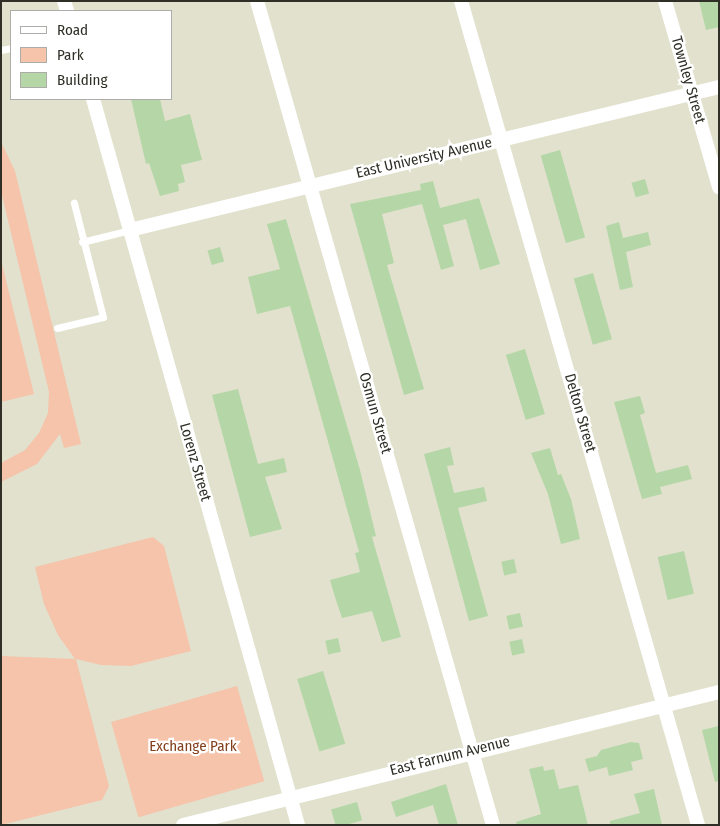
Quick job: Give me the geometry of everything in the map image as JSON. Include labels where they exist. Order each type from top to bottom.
[{"type":"street","name":"Osmun Street","points":[[257,1],[493,825]]},
{"type":"street","name":"Delton Street","points":[[462,1],[698,825]]},
{"type":"street","name":"Townley Street","points":[[665,1],[719,187]]},
{"type":"street","name":"East University Avenue","points":[[130,230],[719,86]]},
{"type":"street","name":"Lorenz Street","points":[[93,100],[298,825]]},
{"type":"street","name":"East Farnum Avenue","points":[[182,825],[472,751],[719,692]]},
{"type":"lane","points":[[57,328],[103,317],[82,242],[74,203]]},
{"type":"lane","points":[[82,242],[130,230]]},
{"type":"green space","points":[[1,142],[15,171],[81,444],[64,448],[60,434],[37,464],[1,482],[1,463],[25,450],[39,433],[48,413],[49,392],[1,191]]},
{"type":"green space","points":[[1,260],[34,394],[1,402]]},
{"type":"green space","points":[[153,537],[164,546],[191,651],[131,666],[101,665],[76,659],[109,786],[102,800],[1,825],[1,656],[75,659],[58,635],[44,604],[35,567]]},
{"type":"green space","name":"Exchange Park","points":[[237,686],[264,781],[138,817],[111,722]]},
{"type":"building","points":[[699,1],[719,1],[719,27],[706,30]]},
{"type":"building","points":[[131,100],[160,100],[165,121],[190,114],[202,160],[181,165],[185,182],[178,184],[179,191],[160,196],[149,163],[146,164]]},
{"type":"building","points":[[560,150],[585,237],[566,243],[541,156]]},
{"type":"building","points":[[645,179],[649,193],[636,197],[632,183]]},
{"type":"building","points":[[433,181],[440,208],[479,198],[500,264],[480,270],[466,219],[443,225],[454,266],[441,270],[422,204],[382,214],[394,263],[387,265],[424,389],[404,395],[350,204],[421,190],[420,184]]},
{"type":"building","points":[[286,219],[360,470],[376,536],[372,537],[401,637],[382,642],[372,611],[342,618],[330,580],[360,572],[355,553],[359,552],[290,306],[257,314],[248,277],[280,269],[267,224]]},
{"type":"building","points":[[619,222],[623,238],[648,232],[651,245],[626,252],[633,287],[620,290],[606,226]]},
{"type":"building","points":[[220,247],[224,261],[212,265],[208,251]]},
{"type":"building","points":[[593,273],[612,339],[593,345],[574,279]]},
{"type":"building","points":[[525,349],[545,414],[526,420],[506,355]]},
{"type":"building","points":[[238,389],[258,464],[284,458],[287,472],[265,477],[282,529],[250,537],[212,395]]},
{"type":"building","points":[[640,396],[645,413],[640,415],[656,473],[688,465],[692,479],[660,487],[662,494],[642,499],[614,402]]},
{"type":"building","points":[[450,447],[454,465],[447,466],[454,493],[484,487],[487,501],[458,508],[488,616],[469,621],[424,454]]},
{"type":"building","points":[[550,448],[558,475],[561,474],[571,499],[580,539],[561,544],[548,494],[531,453]]},
{"type":"building","points":[[684,551],[694,594],[668,600],[658,557]]},
{"type":"building","points":[[514,559],[517,573],[504,575],[501,562]]},
{"type":"building","points":[[520,613],[523,627],[509,630],[506,616]]},
{"type":"building","points":[[338,638],[341,652],[328,654],[325,641]]},
{"type":"building","points":[[522,639],[525,653],[512,655],[509,642]]},
{"type":"building","points":[[323,671],[345,744],[319,752],[297,679]]},
{"type":"building","points":[[719,726],[719,781],[715,782],[702,730]]},
{"type":"building","points":[[631,742],[639,743],[643,759],[631,762],[633,770],[609,776],[607,767],[589,772],[585,759],[597,756],[601,750]]},
{"type":"building","points":[[543,766],[544,771],[554,769],[559,789],[578,785],[588,825],[517,825],[516,822],[541,814],[529,769]]},
{"type":"building","points":[[446,784],[458,825],[439,825],[433,805],[396,817],[391,802]]},
{"type":"building","points":[[654,789],[662,825],[610,825],[610,821],[640,813],[634,794]]},
{"type":"building","points":[[357,802],[362,820],[346,825],[336,825],[331,809]]}]
